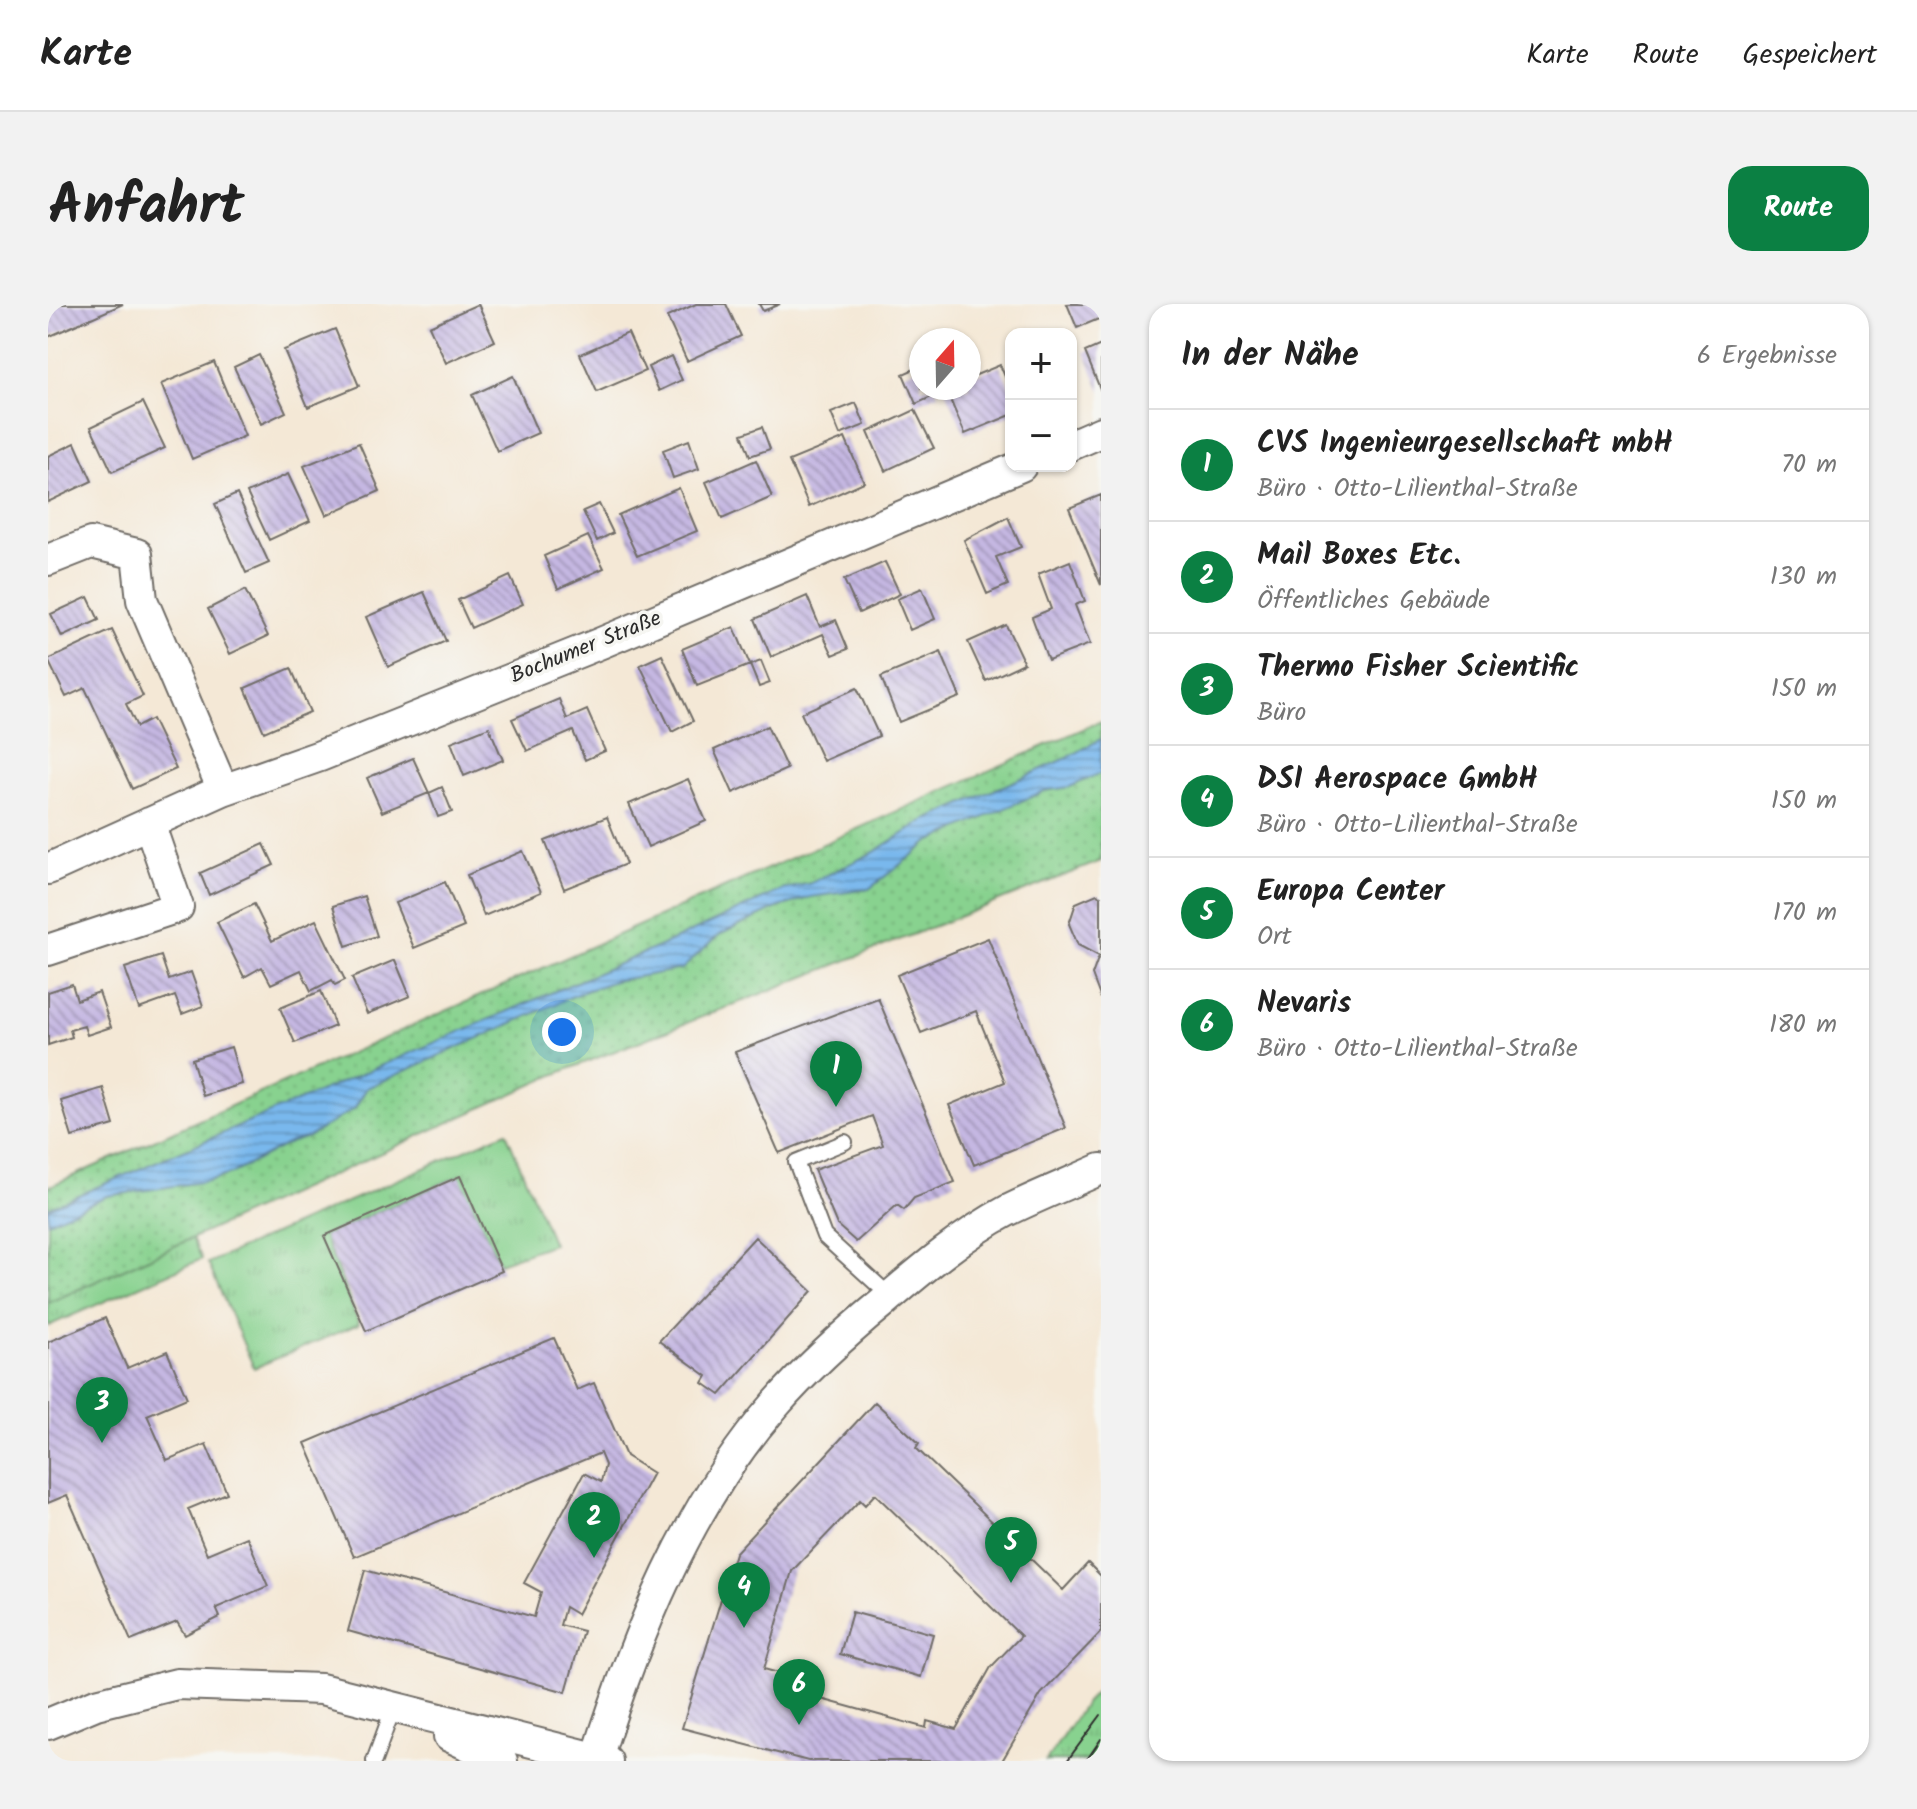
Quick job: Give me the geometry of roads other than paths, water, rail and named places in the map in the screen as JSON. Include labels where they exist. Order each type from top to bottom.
[{"type":"street","points":[[1077,442],[1101,432]]},
{"type":"street","name":"Bochumer Straße","points":[[48,869],[223,790],[320,756],[601,643],[1007,472]]},
{"type":"street","points":[[48,560],[91,543],[137,554],[142,600],[223,790]]},
{"type":"street","points":[[48,950],[178,907],[149,823]]},
{"type":"street","points":[[48,1724],[96,1704],[177,1684],[321,1689],[600,1760],[640,1635],[678,1554],[719,1483],[774,1406],[841,1338],[890,1296],[1004,1213],[1101,1169]]},
{"type":"street","points":[[393,1709],[502,1761]]},
{"type":"lane","points":[[845,1142],[796,1162],[824,1236],[890,1296]]},
{"type":"lane","points":[[374,1761],[393,1709]]},
{"type":"water","points":[[1101,739],[1101,773],[1070,787],[1044,791],[929,842],[869,889],[811,897],[777,908],[719,935],[682,969],[614,981],[580,993],[367,1088],[354,1109],[308,1137],[289,1143],[231,1174],[208,1181],[107,1196],[48,1222],[48,1208],[665,944],[782,890],[811,883],[874,852],[924,821],[1067,758]]},
{"type":"tram line","points":[[1067,1761],[1101,1715]]},
{"type":"tram line","points":[[1086,1761],[1101,1739]]},
{"type":"place","name":"CVS Ingenieurgesellschaft mbH","points":[[836,1107]]},
{"type":"place","name":"Thermo Fisher Scientific","points":[[102,1443]]},
{"type":"place","name":"Mail Boxes Etc.","points":[[594,1558]]},
{"type":"place","name":"Europa Center","points":[[1011,1583]]},
{"type":"place","name":"DSI Aerospace GmbH","points":[[744,1628]]},
{"type":"place","name":"Nevaris","points":[[799,1725]]}]
